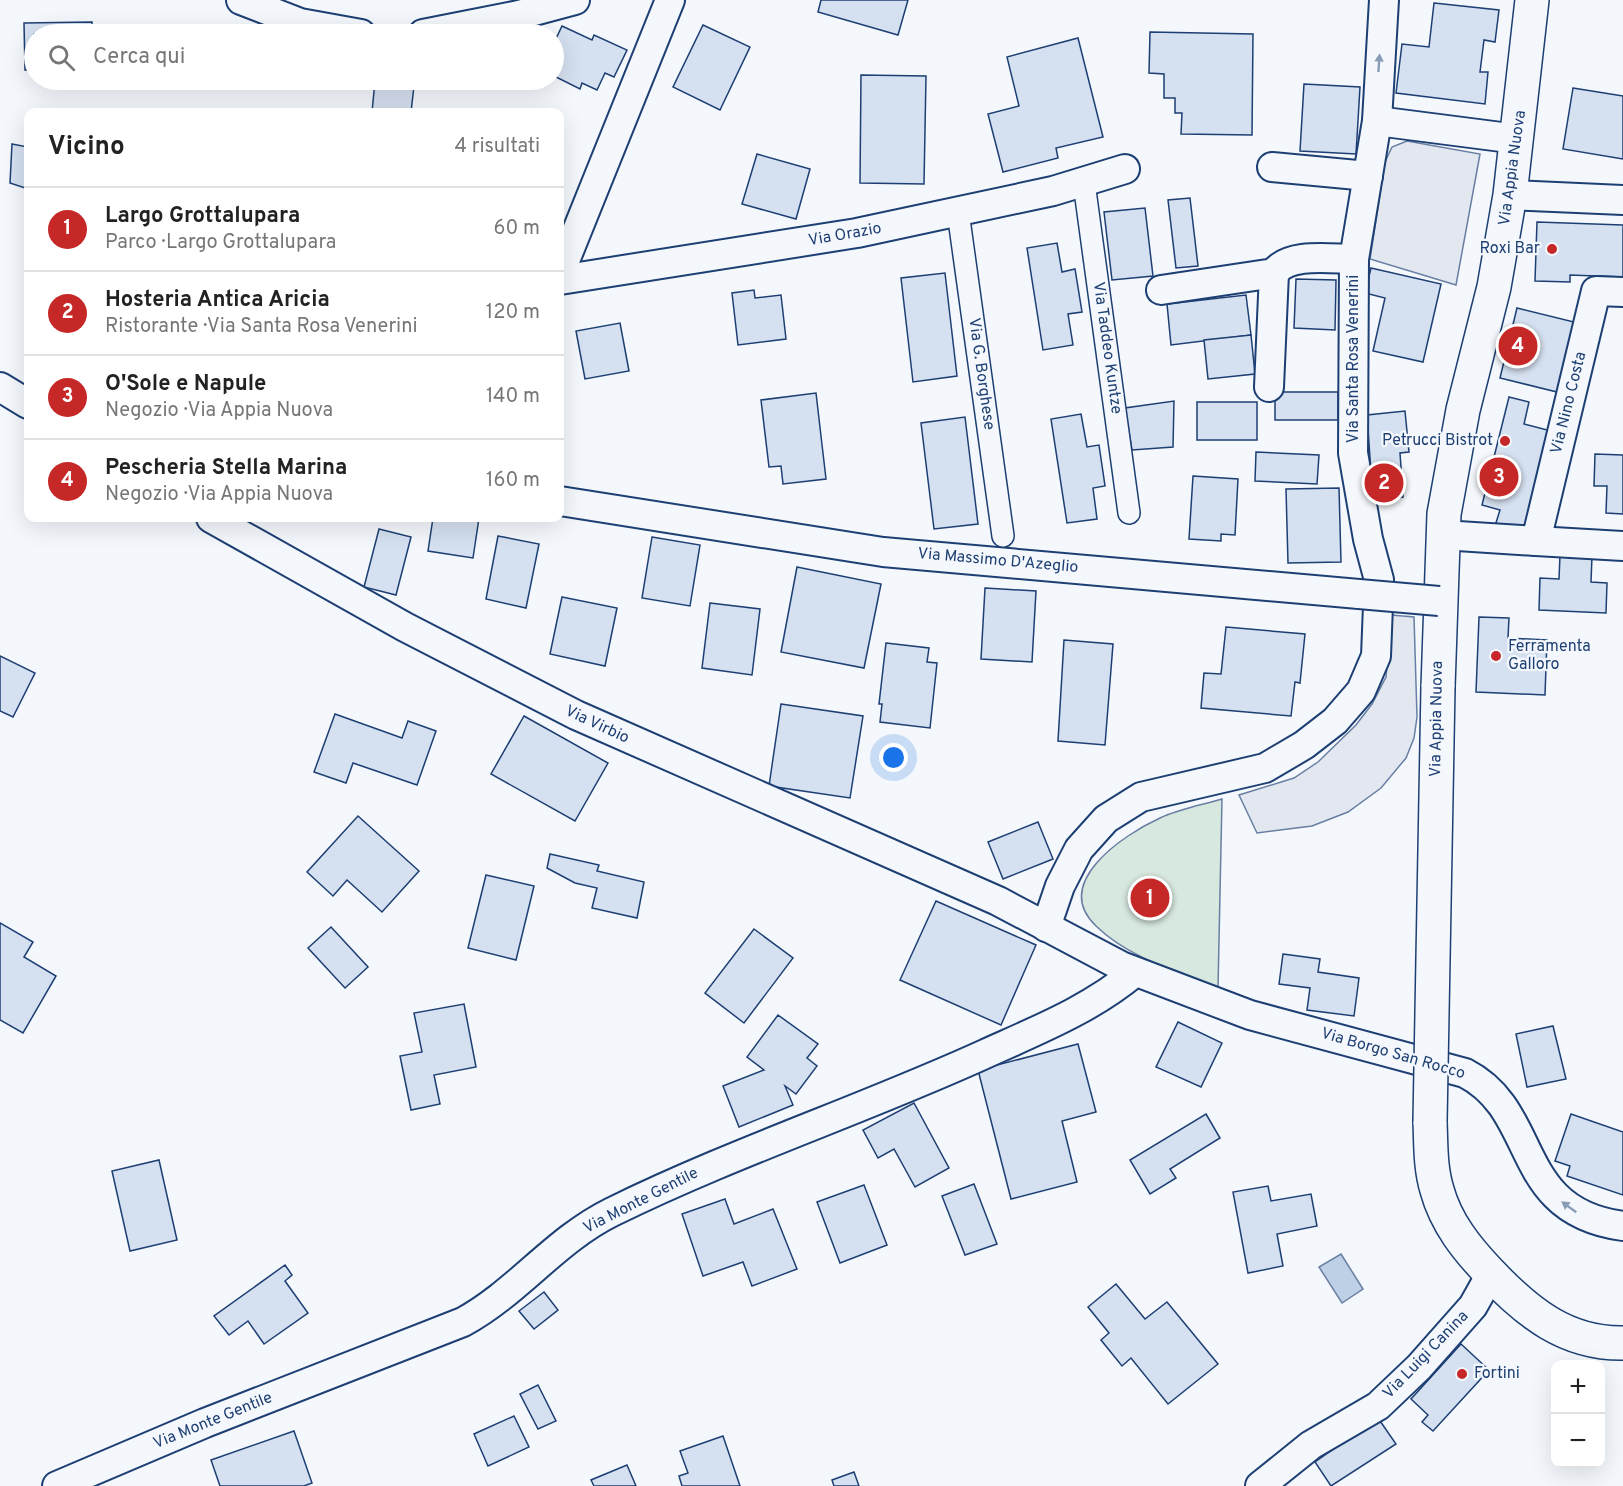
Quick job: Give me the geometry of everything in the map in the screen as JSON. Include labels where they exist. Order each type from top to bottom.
[{"type":"main road","name":"Via Appia Nuova","points":[[1532,0],[1510,195],[1494,287],[1463,410],[1442,536],[1439,601],[1432,1164],[1437,1190],[1445,1212],[1458,1236],[1514,1299],[1547,1324],[1582,1338],[1623,1343]]},
{"type":"street","points":[[474,24],[575,0]]},
{"type":"street","points":[[564,263],[670,0]]},
{"type":"street","name":"Via Santa Rosa Venerini","points":[[1046,927],[1060,886],[1079,849],[1106,819],[1141,797],[1265,768],[1304,746],[1335,721],[1361,691],[1376,656],[1380,604],[1379,580],[1368,539],[1353,453],[1354,259],[1377,121],[1384,0]]},
{"type":"street","points":[[247,1],[306,24]]},
{"type":"street","points":[[1377,121],[1517,139]]},
{"type":"street","points":[[1272,167],[1368,176]]},
{"type":"street","name":"Via Orazio","points":[[564,279],[857,233],[1084,183],[1125,168]]},
{"type":"street","name":"Via Taddeo Kuntze","points":[[1084,183],[1130,513]]},
{"type":"street","points":[[1510,195],[1623,200]]},
{"type":"street","name":"Via G. Borghese","points":[[958,212],[1004,536]]},
{"type":"street","points":[[1269,387],[1274,273],[1278,267],[1289,262],[1354,259]]},
{"type":"street","points":[[1161,290],[1274,273]]},
{"type":"street","name":"Via Nino Costa","points":[[1536,541],[1596,291],[1623,292]]},
{"type":"street","points":[[0,387],[24,402]]},
{"type":"street","name":"Via Massimo D'Azeglio","points":[[564,502],[883,552],[1439,601]]},
{"type":"street","name":"Via Virbio","points":[[218,522],[405,627],[566,710],[674,760],[998,901],[1046,927]]},
{"type":"street","points":[[1442,536],[1623,546]]},
{"type":"street","name":"Via Borgo San Rocco","points":[[1046,927],[1136,972],[1250,1015],[1456,1070],[1483,1083],[1495,1094],[1537,1171],[1563,1204],[1593,1220],[1623,1226]]},
{"type":"street","name":"Via Monte Gentile","points":[[57,1486],[205,1423],[464,1322],[499,1299],[555,1249],[609,1213],[699,1171],[904,1091],[1041,1029],[1096,1002],[1136,972]]},
{"type":"street","name":"Via Luigi Canina","points":[[1260,1486],[1311,1445],[1378,1406],[1419,1367],[1473,1306],[1491,1274]]},
{"type":"shaded area","points":[[1407,141],[1480,154],[1456,285],[1370,259],[1385,162],[1392,147]]},
{"type":"shaded area","points":[[1391,615],[1414,617],[1417,717],[1414,738],[1406,758],[1381,788],[1348,812],[1312,826],[1257,833],[1239,795],[1294,778],[1318,762],[1356,725],[1372,704],[1386,677]]},
{"type":"shaded area","points":[[1222,799],[1218,988],[1154,963],[1123,947],[1096,926],[1084,910],[1082,893],[1087,877],[1097,862],[1128,836],[1167,815]]},
{"type":"water","points":[[1341,1254],[1363,1289],[1342,1303],[1319,1267]]},
{"type":"building","points":[[821,0],[908,0],[898,35],[818,12]]},
{"type":"building","points":[[1434,3],[1499,10],[1495,42],[1484,40],[1480,72],[1488,72],[1485,104],[1396,93],[1402,44],[1429,47]]},
{"type":"building","points":[[92,22],[92,24],[24,24]]},
{"type":"building","points":[[703,25],[750,47],[720,110],[673,87]]},
{"type":"building","points":[[564,27],[592,40],[594,35],[627,50],[614,77],[605,73],[597,90],[582,83],[580,89],[564,81]]},
{"type":"building","points":[[1150,32],[1253,34],[1252,135],[1181,134],[1182,113],[1175,113],[1175,98],[1164,98],[1164,74],[1149,73]]},
{"type":"building","points":[[1078,38],[1103,137],[1056,148],[1058,158],[1003,172],[988,114],[1019,106],[1007,57]]},
{"type":"building","points":[[861,75],[926,76],[924,184],[860,183]]},
{"type":"building","points":[[1304,84],[1360,87],[1356,154],[1300,151]]},
{"type":"building","points":[[1573,88],[1623,96],[1623,159],[1563,149]]},
{"type":"building","points":[[374,90],[414,90],[411,108],[372,108]]},
{"type":"building","points":[[12,144],[24,146],[24,188],[10,183]]},
{"type":"building","points":[[757,154],[810,169],[796,219],[742,204]]},
{"type":"building","points":[[1190,198],[1198,266],[1176,268],[1168,200]]},
{"type":"building","points":[[1145,208],[1153,276],[1112,280],[1104,212]]},
{"type":"building","points":[[1537,222],[1623,225],[1623,277],[1570,275],[1570,282],[1535,281]]},
{"type":"building","points":[[1057,243],[1062,272],[1075,269],[1082,312],[1068,314],[1073,345],[1043,350],[1027,248]]},
{"type":"building","points":[[1371,268],[1441,284],[1423,362],[1373,351],[1385,298],[1365,293]]},
{"type":"building","points":[[945,273],[957,376],[913,382],[901,278]]},
{"type":"building","points":[[1296,279],[1336,280],[1335,330],[1294,328]]},
{"type":"building","points":[[754,290],[755,298],[781,295],[786,339],[738,345],[732,293]]},
{"type":"building","points":[[1246,295],[1251,335],[1171,345],[1167,304]]},
{"type":"building","points":[[1517,308],[1574,322],[1557,392],[1500,378]]},
{"type":"building","points":[[620,323],[629,371],[585,379],[576,331]]},
{"type":"building","points":[[1251,335],[1255,374],[1208,379],[1204,340]]},
{"type":"building","points":[[1275,392],[1338,392],[1338,420],[1275,420]]},
{"type":"building","points":[[816,393],[826,479],[783,484],[781,466],[769,467],[761,400]]},
{"type":"building","points":[[1509,397],[1529,402],[1524,424],[1555,432],[1530,534],[1495,526],[1500,510],[1482,505]]},
{"type":"building","points":[[1174,401],[1173,447],[1132,450],[1125,408]]},
{"type":"building","points":[[1197,402],[1257,402],[1257,440],[1197,440]]},
{"type":"building","points":[[1405,411],[1409,452],[1400,453],[1403,497],[1373,501],[1367,415]]},
{"type":"building","points":[[1081,414],[1087,447],[1099,445],[1105,486],[1093,488],[1097,519],[1067,523],[1051,419]]},
{"type":"building","points":[[965,417],[978,524],[934,529],[921,423]]},
{"type":"building","points":[[1256,452],[1319,455],[1317,484],[1255,481]]},
{"type":"building","points":[[1595,454],[1623,455],[1623,514],[1606,513],[1607,486],[1594,486]]},
{"type":"building","points":[[1193,476],[1238,479],[1235,535],[1221,534],[1221,541],[1189,539]]},
{"type":"building","points":[[1339,488],[1341,562],[1288,563],[1286,489]]},
{"type":"building","points":[[432,522],[478,522],[473,558],[428,551]]},
{"type":"building","points":[[379,529],[411,537],[396,595],[364,587]]},
{"type":"building","points":[[498,536],[539,544],[526,608],[486,599]]},
{"type":"building","points":[[652,537],[700,545],[690,606],[642,598]]},
{"type":"building","points":[[1560,555],[1592,556],[1591,582],[1607,583],[1606,613],[1539,610],[1540,578],[1559,579]]},
{"type":"building","points":[[797,567],[881,584],[864,668],[781,652]]},
{"type":"building","points":[[985,588],[1036,591],[1032,662],[981,659]]},
{"type":"building","points":[[562,597],[617,608],[605,666],[550,654]]},
{"type":"building","points":[[710,603],[760,609],[752,675],[702,668]]},
{"type":"building","points":[[1479,617],[1509,618],[1508,638],[1547,640],[1545,695],[1476,692]]},
{"type":"building","points":[[1226,627],[1305,634],[1300,683],[1295,682],[1291,716],[1201,708],[1204,673],[1221,674]]},
{"type":"building","points":[[1064,640],[1113,644],[1105,745],[1058,741]]},
{"type":"building","points":[[886,643],[929,648],[927,662],[937,663],[930,728],[880,722],[882,704],[879,704]]},
{"type":"building","points":[[0,656],[35,673],[13,717],[0,711]]},
{"type":"building","points":[[781,704],[863,716],[850,798],[769,786]]},
{"type":"building","points":[[335,714],[402,738],[408,721],[436,731],[417,785],[353,763],[346,783],[314,772]]},
{"type":"building","points":[[524,716],[608,763],[575,821],[491,774]]},
{"type":"building","points":[[358,816],[419,871],[382,912],[347,880],[333,896],[307,872]]},
{"type":"building","points":[[1038,822],[1053,859],[1003,879],[988,842]]},
{"type":"building","points":[[550,854],[599,865],[597,871],[644,882],[637,918],[592,908],[597,888],[575,883],[547,868]]},
{"type":"building","points":[[486,875],[534,886],[516,960],[468,948]]},
{"type":"building","points":[[936,901],[1036,945],[1001,1025],[900,980]]},
{"type":"building","points":[[0,923],[33,942],[24,957],[56,976],[23,1033],[0,1020]]},
{"type":"building","points":[[331,927],[368,967],[345,988],[308,948]]},
{"type":"building","points":[[754,929],[793,958],[744,1023],[705,993]]},
{"type":"building","points":[[1283,954],[1320,959],[1318,972],[1359,978],[1354,1016],[1307,1010],[1310,988],[1279,984]]},
{"type":"building","points":[[464,1004],[476,1067],[434,1075],[440,1104],[411,1110],[400,1056],[422,1052],[414,1013]]},
{"type":"building","points":[[778,1015],[818,1044],[807,1058],[817,1066],[796,1094],[785,1086],[793,1105],[739,1127],[723,1086],[764,1070],[747,1057]]},
{"type":"building","points":[[1178,1022],[1222,1043],[1201,1087],[1156,1067]]},
{"type":"building","points":[[1553,1026],[1566,1079],[1527,1087],[1516,1034]]},
{"type":"building","points":[[1078,1044],[1096,1112],[1062,1121],[1077,1182],[1011,1199],[978,1070]]},
{"type":"building","points":[[914,1103],[949,1168],[915,1187],[894,1149],[878,1158],[863,1130]]},
{"type":"building","points":[[1206,1114],[1220,1138],[1170,1169],[1176,1178],[1150,1194],[1130,1160]]},
{"type":"building","points":[[1571,1114],[1623,1132],[1623,1195],[1567,1176],[1570,1166],[1555,1161]]},
{"type":"building","points":[[159,1160],[177,1240],[130,1251],[112,1171]]},
{"type":"building","points":[[974,1184],[997,1244],[965,1255],[942,1196]]},
{"type":"building","points":[[864,1185],[887,1245],[840,1263],[817,1202]]},
{"type":"building","points":[[1268,1186],[1271,1201],[1311,1194],[1317,1226],[1277,1234],[1283,1266],[1248,1273],[1233,1192]]},
{"type":"building","points":[[725,1199],[734,1224],[773,1209],[797,1269],[752,1286],[743,1262],[703,1276],[682,1214]]},
{"type":"building","points":[[285,1265],[292,1275],[285,1281],[308,1313],[264,1344],[248,1321],[229,1335],[214,1316]]},
{"type":"building","points":[[1116,1284],[1145,1319],[1167,1302],[1218,1364],[1168,1404],[1131,1358],[1122,1366],[1101,1340],[1109,1333],[1088,1307]]},
{"type":"building","points":[[544,1292],[558,1310],[534,1329],[519,1311]]},
{"type":"building","points":[[1461,1344],[1489,1370],[1433,1431],[1422,1422],[1428,1415],[1411,1399]]},
{"type":"building","points":[[538,1385],[556,1421],[538,1429],[520,1394]]},
{"type":"building","points":[[514,1416],[529,1447],[488,1466],[474,1434]]},
{"type":"building","points":[[1378,1418],[1396,1444],[1331,1486],[1315,1462]]},
{"type":"building","points":[[294,1431],[312,1483],[304,1486],[220,1486],[211,1460]]},
{"type":"building","points":[[723,1436],[740,1486],[682,1486],[679,1476],[688,1473],[680,1451]]},
{"type":"building","points":[[627,1465],[636,1486],[594,1486],[591,1480]]},
{"type":"building","points":[[854,1472],[859,1486],[834,1486],[832,1480]]},
{"type":"place","name":"Roxi Bar","points":[[1552,249]]},
{"type":"place","name":"Pescheria Stella Marina","points":[[1518,346]]},
{"type":"place","name":"Petrucci Bistrot","points":[[1505,441]]},
{"type":"place","name":"O'Sole e Napule","points":[[1499,477]]},
{"type":"place","name":"Hosteria Antica Aricia","points":[[1384,483]]},
{"type":"place","name":"Ferramenta Galloro","points":[[1496,656]]},
{"type":"place","name":"Largo Grottalupara","points":[[1150,898]]},
{"type":"place","name":"Fortini","points":[[1462,1374]]}]
